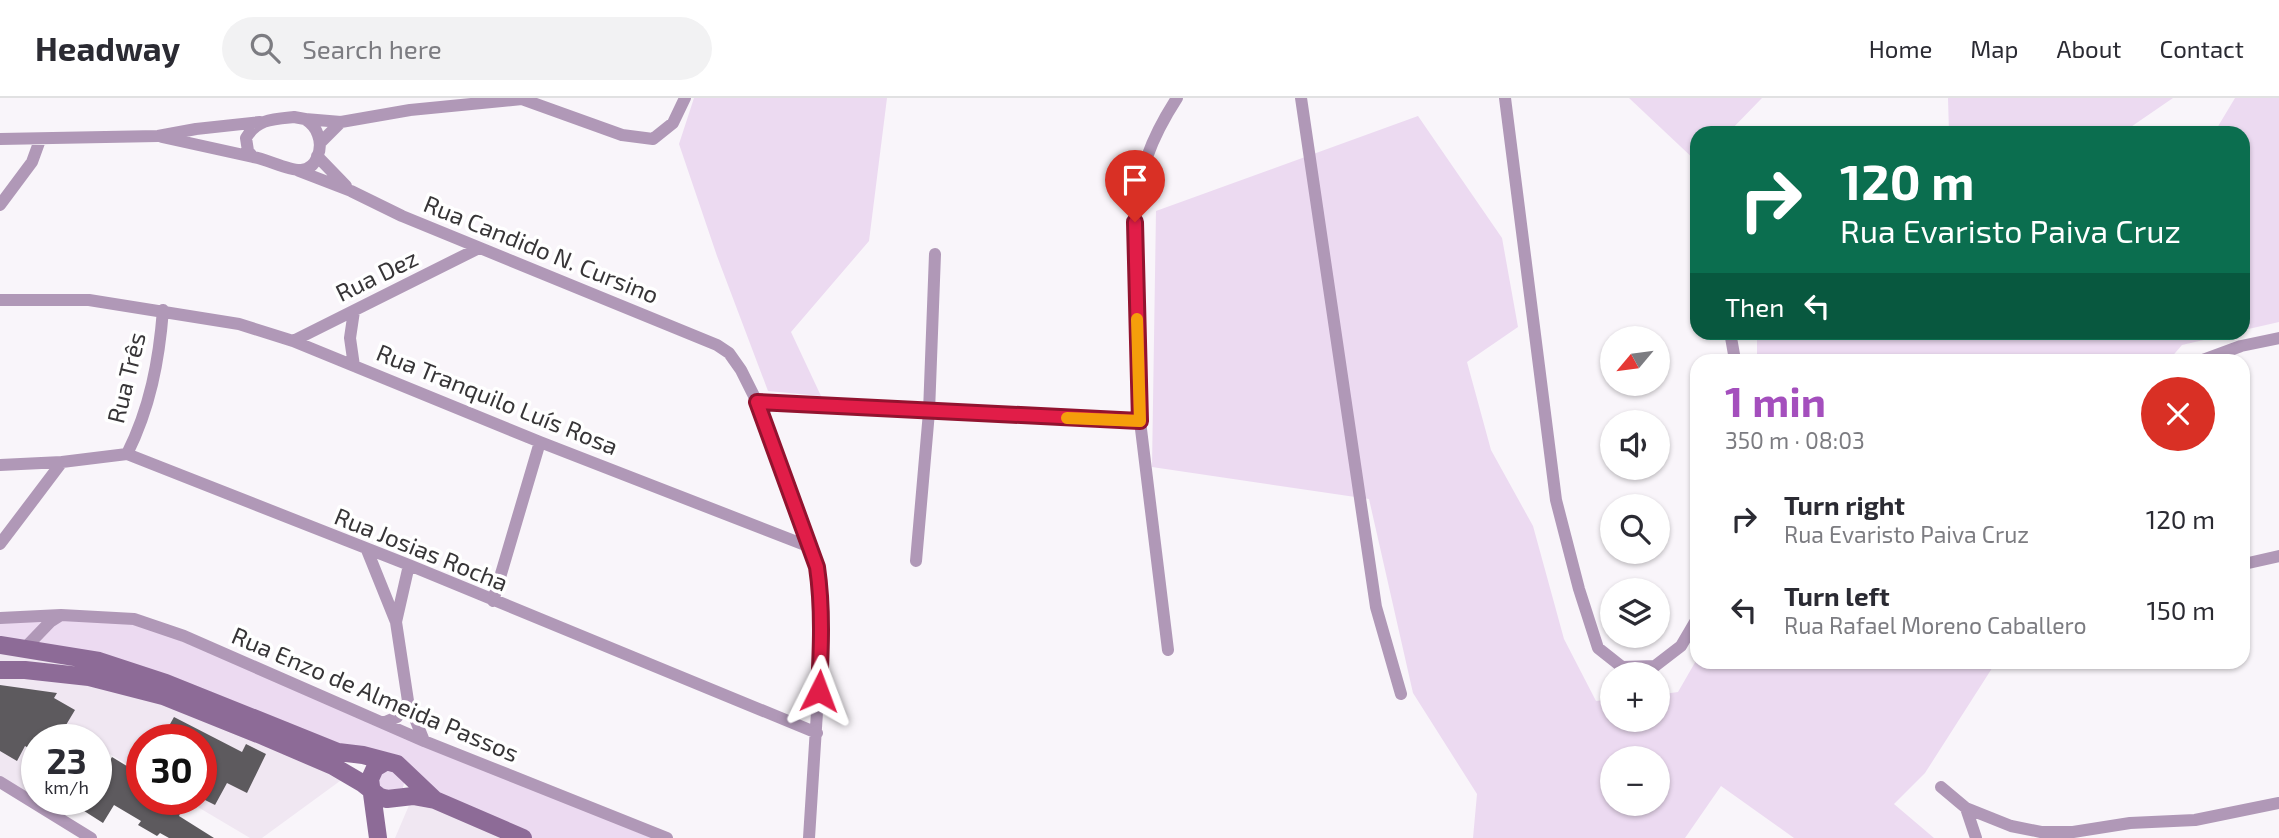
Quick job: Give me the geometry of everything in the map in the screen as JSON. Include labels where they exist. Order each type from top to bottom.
[{"type":"main road","points":[[0,645],[99,661],[166,683],[338,752],[397,764],[435,800]]},
{"type":"main road","points":[[0,670],[89,677],[163,696],[333,766],[387,799],[413,796],[435,800],[523,838]]},
{"type":"main road","points":[[378,836],[371,789],[372,772],[385,762]]},
{"type":"main road","points":[[378,836],[388,809],[402,797],[409,785],[406,772]]},
{"type":"street","points":[[0,139],[158,136],[196,128],[273,119],[304,118],[341,122],[410,110],[522,98],[622,135],[653,139],[673,123],[685,98]]},
{"type":"street","points":[[1168,650],[1140,421],[1135,222],[1136,191],[1146,159],[1160,124],[1177,98]]},
{"type":"street","points":[[1301,98],[1376,607],[1401,694]]},
{"type":"street","points":[[1505,98],[1556,500],[1598,648],[1622,667],[1655,666],[1681,646],[1690,631]]},
{"type":"street","points":[[158,136],[253,157],[299,171],[308,168],[317,156],[320,143],[318,133],[304,118]]},
{"type":"street","points":[[253,157],[246,145],[246,138],[260,122]]},
{"type":"street","points":[[320,143],[341,122]]},
{"type":"street","points":[[0,205],[33,162],[40,140]]},
{"type":"street","name":"Rua Candido N. Cursino","points":[[317,156],[351,191]]},
{"type":"street","name":"Rua Candido N. Cursino","points":[[299,171],[717,345],[729,353],[741,370],[757,402]]},
{"type":"street","name":"Rua Dez","points":[[293,341],[479,248]]},
{"type":"street","points":[[916,561],[929,412],[935,254]]},
{"type":"street","name":"Rua Tranquilo Luís Rosa","points":[[0,300],[89,300],[239,324],[293,341],[540,442],[810,547]]},
{"type":"street","name":"Rua Três","points":[[127,454],[147,406],[159,357],[163,310]]},
{"type":"street","points":[[354,310],[351,338],[354,366]]},
{"type":"street","points":[[2218,354],[2241,345],[2279,338]]},
{"type":"street","points":[[809,838],[821,649],[820,587],[810,547],[757,402],[1140,421]]},
{"type":"street","points":[[493,601],[540,442]]},
{"type":"street","name":"Rua Josias Rocha","points":[[0,465],[62,462],[127,454],[409,565],[817,733]]},
{"type":"street","points":[[0,544],[62,462]]},
{"type":"street","points":[[367,550],[396,622],[408,701],[424,741]]},
{"type":"street","points":[[2250,563],[2279,556]]},
{"type":"street","points":[[396,622],[409,565]]},
{"type":"street","points":[[25,648],[50,622],[61,615]]},
{"type":"street","name":"Rua Enzo de Almeida Passos","points":[[0,618],[61,615],[134,619],[184,636],[424,741],[667,838]]},
{"type":"street","points":[[383,723],[397,717],[408,701]]},
{"type":"street","points":[[0,782],[91,838]]},
{"type":"street","points":[[1941,787],[1966,808],[2011,825],[2041,832],[2073,832],[2130,823],[2195,820],[2279,803]]},
{"type":"street","points":[[1966,808],[1976,838]]},
{"type":"shaded area","points":[[694,98],[887,98],[869,241],[791,332],[821,396],[768,391],[717,256],[679,144]]},
{"type":"shaded area","points":[[1629,98],[1762,98],[1735,126],[1690,126],[1690,155]]},
{"type":"shaded area","points":[[1948,98],[2173,98],[2132,126],[1949,126]]},
{"type":"shaded area","points":[[2235,98],[2279,98],[2279,322],[2250,329],[2250,126],[2218,126]]},
{"type":"shaded area","points":[[1418,116],[1502,238],[1518,327],[1467,362],[1491,450],[1533,526],[1564,639],[1596,701],[1600,700],[1600,732],[1670,732],[1670,693],[1678,692],[1691,669],[1992,669],[1925,773],[1894,804],[1934,838],[1794,838],[1721,786],[1685,838],[1473,838],[1477,794],[1413,693],[1369,499],[1152,467],[1156,211]]},
{"type":"shaded area","points":[[1757,340],[2204,340],[2182,345],[2174,354],[1757,354]]},
{"type":"shaded area","points":[[0,618],[133,621],[655,838],[529,838],[421,788],[402,767],[96,662],[0,654]]},
{"type":"shaded area","points":[[0,654],[96,662],[355,770],[262,838],[250,838],[211,815],[217,815],[217,724],[126,724],[126,764],[112,755],[112,724],[21,724],[21,795],[0,782]]},
{"type":"shaded area","points":[[386,765],[405,778],[403,788],[379,792],[375,774]]},
{"type":"shaded area","points":[[413,796],[524,838],[395,838]]},
{"type":"building","points":[[0,685],[57,693],[54,698],[75,710],[67,724],[21,724],[21,754],[17,761],[0,751]]},
{"type":"building","points":[[174,717],[188,724],[170,724]]},
{"type":"building","points":[[217,739],[242,752],[246,744],[266,754],[247,793],[227,783],[217,801]]},
{"type":"building","points":[[112,757],[126,766],[126,812],[114,805],[112,808]]},
{"type":"building","points":[[90,815],[108,815],[103,823]]},
{"type":"building","points":[[131,815],[179,815],[214,838],[169,838],[160,833],[157,836],[138,825],[141,821]]},
{"type":"slow traffic","points":[[1067,418],[1140,421],[1137,319]]},
{"type":"route","points":[[819,691],[821,649],[817,567],[757,402],[1140,421],[1135,222]]}]
